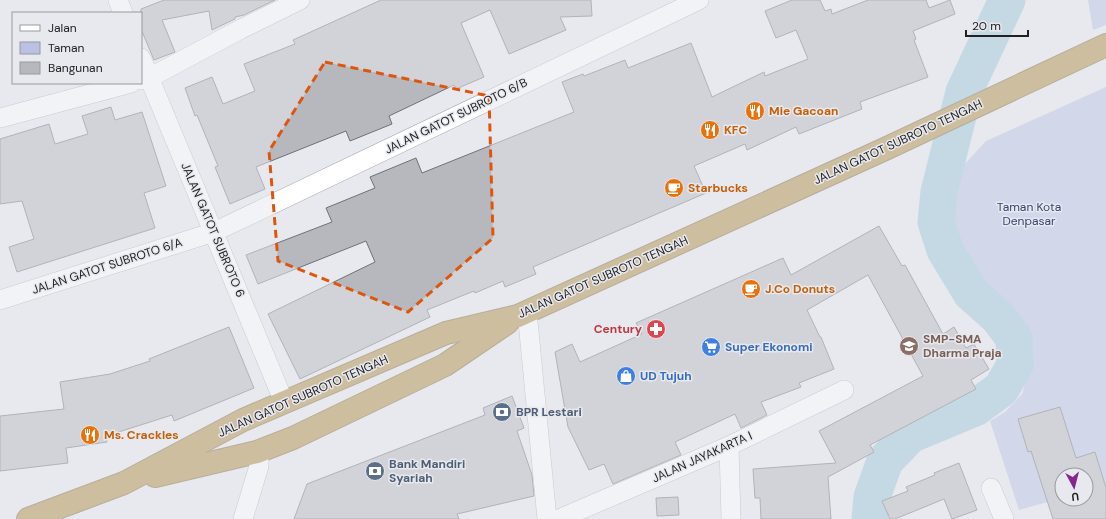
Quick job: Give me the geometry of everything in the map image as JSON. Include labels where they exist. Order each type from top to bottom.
[{"type":"highway","name":"JALAN GATOT SUBROTO TENGAH","points":[[28,519],[124,483],[243,420],[446,333],[522,314],[946,121],[1106,45]]},
{"type":"highway","points":[[124,483],[257,452],[293,438],[445,365],[522,314]]},
{"type":"street","points":[[118,0],[123,12]]},
{"type":"street","points":[[145,79],[300,0]]},
{"type":"street","name":"JALAN GATOT SUBROTO 6/B","points":[[214,232],[699,0]]},
{"type":"street","name":"JALAN GATOT SUBROTO 6","points":[[142,63],[145,79],[214,232],[284,402]]},
{"type":"street","points":[[0,118],[127,84]]},
{"type":"street","name":"JALAN GATOT SUBROTO 6/A","points":[[0,300],[214,232]]},
{"type":"street","points":[[522,314],[547,519]]},
{"type":"street","name":"JALAN JAYAKARTA I","points":[[559,519],[730,446],[844,390]]},
{"type":"street","points":[[730,446],[731,519]]},
{"type":"street","points":[[243,519],[259,466],[257,452]]},
{"type":"street","points":[[991,488],[1004,519]]},
{"type":"highlighted area","points":[[325,62],[489,96],[493,238],[408,312],[278,261],[269,151]]},
{"type":"green space","points":[[1088,0],[1106,0],[1106,25],[1093,30]]},
{"type":"green space","name":"Taman Kota Denpasar","points":[[1106,87],[1106,485],[1094,489],[1094,467],[1054,467],[1054,500],[1019,510],[990,421],[1005,412],[1022,394],[1029,371],[1028,349],[1013,319],[996,298],[982,288],[957,253],[950,209],[962,167],[986,141]]},
{"type":"building","points":[[164,0],[275,0],[244,15],[235,17],[235,19],[212,30],[209,11],[162,20],[175,52],[154,60],[142,31],[141,9]]},
{"type":"building","points":[[381,0],[591,0],[592,16],[560,17],[566,30],[509,54],[490,10],[461,23],[484,77],[456,89],[454,85],[389,116],[392,124],[350,141],[346,131],[256,167],[265,189],[230,204],[215,167],[218,166],[197,115],[195,116],[185,88],[212,77],[223,104],[255,91],[244,64],[295,44],[293,40]]},
{"type":"building","points":[[792,0],[820,0],[825,11],[831,9],[832,14],[868,0],[926,0],[929,8],[950,0],[955,14],[913,31],[916,39],[914,40],[928,77],[860,102],[862,109],[799,134],[796,127],[747,150],[745,144],[694,166],[706,193],[533,267],[536,274],[505,287],[503,281],[475,293],[474,291],[427,310],[430,317],[300,379],[268,314],[375,262],[366,241],[258,284],[246,255],[332,222],[326,208],[375,188],[370,177],[416,158],[422,173],[574,112],[562,82],[583,74],[584,76],[625,60],[628,68],[691,43],[712,97],[764,72],[765,76],[808,59],[796,30],[776,38],[765,11]]},
{"type":"building","points":[[111,107],[115,120],[142,112],[166,186],[144,193],[155,228],[17,272],[9,247],[34,239],[22,201],[0,204],[0,139],[49,124],[55,144],[88,134],[82,116]]},
{"type":"building","points":[[879,226],[902,266],[905,265],[943,334],[954,327],[966,348],[974,344],[989,369],[971,380],[976,389],[870,445],[874,452],[828,477],[831,519],[761,519],[760,498],[755,498],[753,469],[836,463],[819,431],[923,376],[868,275],[807,310],[821,337],[834,369],[799,383],[801,387],[761,402],[767,415],[741,428],[735,414],[675,442],[681,455],[613,484],[604,464],[589,470],[568,427],[555,352],[572,344],[580,362],[642,334],[636,323],[783,258],[791,275]]},
{"type":"building","points":[[229,327],[254,388],[174,421],[172,415],[106,436],[107,442],[66,448],[68,463],[0,471],[0,416],[64,409],[60,382],[110,374],[150,361],[149,359]]},
{"type":"building","points":[[512,396],[524,428],[517,431],[532,475],[534,496],[457,514],[459,519],[294,519],[307,484],[485,415],[483,408]]},
{"type":"building","points":[[1060,407],[1076,458],[1095,452],[1106,488],[1106,519],[1053,519],[1031,451],[1028,452],[1018,419]]},
{"type":"building","points":[[959,463],[977,510],[952,519],[944,499],[895,519],[890,519],[882,501],[908,491],[906,487],[935,475],[934,473]]},
{"type":"building","points":[[678,497],[679,515],[657,516],[656,498]]},
{"type":"waterway","points":[[870,519],[872,497],[885,461],[910,435],[975,408],[1001,389],[1015,365],[1014,338],[998,317],[971,293],[945,250],[936,222],[939,192],[964,92],[1007,0]]},
{"type":"place","name":"Mie Gacoan","points":[[755,111]]},
{"type":"place","name":"KFC","points":[[710,130]]},
{"type":"place","name":"Starbucks","points":[[674,188]]},
{"type":"place","name":"J.Co Donuts","points":[[751,289]]},
{"type":"place","name":"Century","points":[[656,329]]},
{"type":"place","name":"SMP-SMA Dharma Praja","points":[[909,346]]},
{"type":"place","name":"Super Ekonomi","points":[[711,347]]},
{"type":"place","name":"UD Tujuh","points":[[626,376]]},
{"type":"place","name":"BPR Lestari","points":[[502,412]]},
{"type":"place","name":"Ms. Crackles","points":[[90,435]]},
{"type":"place","name":"Bank Mandiri Syariah","points":[[375,471]]}]
